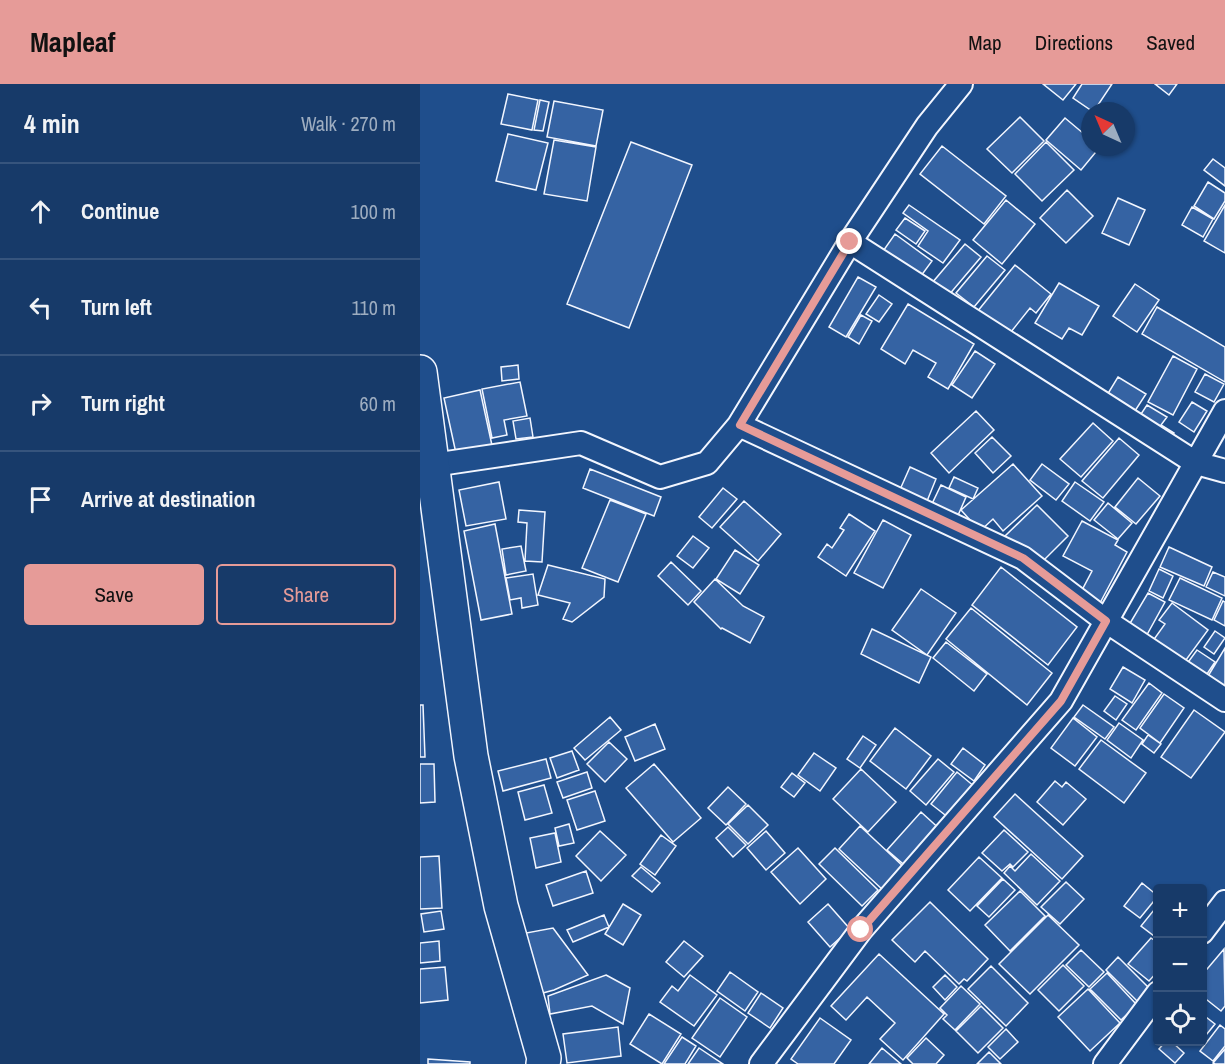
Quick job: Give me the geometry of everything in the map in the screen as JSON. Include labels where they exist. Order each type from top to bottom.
[{"type":"highway","points":[[420,372],[471,756],[501,906],[544,1058],[543,1064]]},
{"type":"street","points":[[432,465],[581,443],[660,477],[706,463],[740,425],[850,242],[927,126],[961,84]]},
{"type":"street","points":[[850,242],[1196,463],[1225,471]]},
{"type":"street","points":[[761,1064],[861,930],[1061,701],[1225,411]]},
{"type":"street","points":[[740,425],[1023,558],[1106,621],[1225,700]]},
{"type":"street","points":[[1207,927],[1225,902]]},
{"type":"street","points":[[1105,1064],[1153,1000]]},
{"type":"building","points":[[1043,84],[1076,84],[1063,100]]},
{"type":"building","points":[[1082,84],[1112,84],[1100,102],[1081,103],[1073,98]]},
{"type":"building","points":[[1155,84],[1177,84],[1169,95]]},
{"type":"building","points":[[508,94],[538,100],[532,130],[501,124]]},
{"type":"building","points":[[540,100],[549,102],[543,131],[534,130]]},
{"type":"building","points":[[554,101],[603,110],[596,146],[547,137]]},
{"type":"building","points":[[1020,117],[1044,141],[1012,173],[987,149]]},
{"type":"building","points":[[1065,118],[1081,131],[1081,156],[1093,156],[1081,170],[1046,140]]},
{"type":"building","points":[[508,134],[548,143],[536,190],[496,181]]},
{"type":"building","points":[[554,140],[596,147],[587,201],[544,194]]},
{"type":"building","points":[[631,142],[692,165],[629,328],[567,304]]},
{"type":"building","points":[[1046,142],[1074,170],[1042,201],[1015,174]]},
{"type":"building","points":[[942,146],[1006,196],[984,224],[920,174]]},
{"type":"building","points":[[1213,159],[1225,168],[1225,186],[1204,170]]},
{"type":"building","points":[[1208,182],[1225,193],[1225,201],[1214,219],[1194,206]]},
{"type":"building","points":[[1067,190],[1093,216],[1066,243],[1040,218]]},
{"type":"building","points":[[1118,198],[1145,210],[1129,245],[1102,233]]},
{"type":"building","points":[[1006,200],[1035,224],[1002,264],[973,240]]},
{"type":"building","points":[[909,205],[960,240],[943,263],[918,246],[928,231],[903,213]]},
{"type":"building","points":[[1225,205],[1225,253],[1204,241]]},
{"type":"building","points":[[1192,207],[1213,219],[1203,237],[1182,225]]},
{"type":"building","points":[[905,218],[925,231],[916,244],[896,230]]},
{"type":"building","points":[[895,234],[932,261],[918,280],[881,254]]},
{"type":"building","points":[[965,244],[981,257],[948,296],[932,283]]},
{"type":"building","points":[[987,256],[1005,270],[974,307],[956,293]]},
{"type":"building","points":[[1015,265],[1051,294],[1036,313],[1030,308],[1007,337],[977,312]]},
{"type":"building","points":[[858,277],[876,287],[846,337],[829,327]]},
{"type":"building","points":[[1059,283],[1099,306],[1082,335],[1069,328],[1062,339],[1035,323]]},
{"type":"building","points":[[1135,284],[1159,300],[1137,332],[1113,316]]},
{"type":"building","points":[[879,295],[892,304],[879,322],[866,314]]},
{"type":"building","points":[[908,304],[974,344],[948,389],[928,377],[936,363],[913,350],[905,364],[881,349]]},
{"type":"building","points":[[1157,307],[1225,347],[1225,382],[1142,334]]},
{"type":"building","points":[[861,315],[872,321],[859,344],[848,337]]},
{"type":"building","points":[[975,351],[995,364],[972,398],[952,385]]},
{"type":"building","points":[[1173,356],[1197,369],[1173,415],[1148,402]]},
{"type":"building","points":[[518,365],[519,379],[502,381],[501,367]]},
{"type":"building","points":[[1205,374],[1224,384],[1214,402],[1195,392]]},
{"type":"building","points":[[1118,377],[1146,394],[1131,417],[1104,400]]},
{"type":"building","points":[[520,382],[527,416],[504,420],[507,435],[492,438],[482,389]]},
{"type":"building","points":[[480,390],[493,450],[457,458],[444,398]]},
{"type":"building","points":[[1192,402],[1207,411],[1194,432],[1179,422]]},
{"type":"building","points":[[1147,405],[1167,417],[1161,425],[1174,433],[1169,441],[1137,420]]},
{"type":"building","points":[[976,411],[994,430],[949,473],[931,453]]},
{"type":"building","points":[[530,418],[533,437],[516,439],[513,421]]},
{"type":"building","points":[[1093,423],[1113,441],[1081,477],[1060,459]]},
{"type":"building","points":[[992,437],[1011,456],[993,473],[975,453]]},
{"type":"building","points":[[1119,438],[1139,455],[1103,498],[1082,481]]},
{"type":"building","points":[[1013,464],[1042,496],[1003,531],[993,519],[980,531],[961,510]]},
{"type":"building","points":[[1042,464],[1069,484],[1056,500],[1030,480]]},
{"type":"building","points":[[910,467],[936,479],[925,506],[898,494]]},
{"type":"building","points":[[590,469],[661,497],[654,516],[583,488]]},
{"type":"building","points":[[954,477],[978,488],[973,499],[949,488]]},
{"type":"building","points":[[1138,478],[1160,496],[1136,524],[1115,507]]},
{"type":"building","points":[[499,482],[506,519],[466,526],[459,490]]},
{"type":"building","points":[[1075,482],[1104,502],[1090,521],[1062,501]]},
{"type":"building","points":[[941,485],[966,497],[956,520],[930,508]]},
{"type":"building","points":[[723,488],[737,499],[712,528],[699,517]]},
{"type":"building","points":[[610,500],[646,514],[618,582],[582,568]]},
{"type":"building","points":[[744,501],[781,534],[758,561],[720,527]]},
{"type":"building","points":[[1108,503],[1132,523],[1118,539],[1094,520]]},
{"type":"building","points":[[1037,505],[1068,536],[1040,564],[1027,559],[1005,536]]},
{"type":"building","points":[[519,510],[545,512],[542,562],[525,561],[527,523],[518,522]]},
{"type":"building","points":[[849,514],[875,531],[846,576],[818,557],[827,544],[832,548],[844,530],[840,528]]},
{"type":"building","points":[[883,520],[911,535],[883,588],[854,573]]},
{"type":"building","points":[[1082,521],[1118,540],[1115,545],[1127,552],[1100,603],[1081,592],[1092,571],[1063,556]]},
{"type":"building","points":[[495,524],[512,614],[481,620],[464,531]]},
{"type":"building","points":[[693,536],[709,548],[693,568],[677,556]]},
{"type":"building","points":[[521,546],[526,571],[506,575],[502,549]]},
{"type":"building","points":[[1169,547],[1212,567],[1204,586],[1160,567]]},
{"type":"building","points":[[735,550],[759,565],[740,594],[716,579]]},
{"type":"building","points":[[671,562],[701,591],[688,605],[658,576]]},
{"type":"building","points":[[548,565],[605,579],[604,597],[572,622],[563,619],[570,603],[538,595]]},
{"type":"building","points":[[1001,567],[1077,627],[1048,665],[972,605]]},
{"type":"building","points":[[1159,569],[1173,576],[1163,598],[1149,591]]},
{"type":"building","points":[[1213,572],[1225,577],[1225,596],[1206,587]]},
{"type":"building","points":[[533,574],[538,605],[522,608],[521,598],[510,600],[506,578]]},
{"type":"building","points":[[1180,578],[1222,598],[1212,620],[1169,600]]},
{"type":"building","points":[[715,579],[743,606],[764,617],[750,643],[721,629],[694,602]]},
{"type":"building","points":[[921,589],[956,613],[927,655],[892,630]]},
{"type":"building","points":[[1148,593],[1165,602],[1144,640],[1126,630]]},
{"type":"building","points":[[1223,601],[1225,602],[1225,626],[1214,620]]},
{"type":"building","points":[[1172,603],[1208,630],[1183,664],[1152,642],[1165,624],[1159,620]]},
{"type":"building","points":[[971,608],[1052,673],[1027,705],[946,639]]},
{"type":"building","points":[[872,629],[931,657],[919,683],[861,654]]},
{"type":"building","points":[[1215,631],[1225,638],[1214,654],[1204,647]]},
{"type":"building","points":[[946,642],[987,674],[974,691],[933,658]]},
{"type":"building","points":[[1225,648],[1225,693],[1205,681]]},
{"type":"building","points":[[1197,650],[1215,662],[1205,677],[1186,665]]},
{"type":"building","points":[[1123,667],[1145,680],[1132,703],[1110,689]]},
{"type":"building","points":[[1149,683],[1162,693],[1136,730],[1122,720]]},
{"type":"building","points":[[1164,694],[1184,708],[1160,743],[1140,728]]},
{"type":"building","points":[[1115,696],[1127,704],[1116,720],[1104,711]]},
{"type":"building","points":[[420,705],[423,705],[425,757],[420,757]]},
{"type":"building","points":[[1083,705],[1114,727],[1105,739],[1074,717]]},
{"type":"building","points":[[1194,710],[1225,732],[1191,778],[1161,757]]},
{"type":"building","points":[[610,717],[621,730],[585,760],[574,748]]},
{"type":"building","points":[[1073,718],[1097,737],[1075,766],[1051,748]]},
{"type":"building","points":[[1119,723],[1143,740],[1131,758],[1107,740]]},
{"type":"building","points":[[655,724],[665,749],[635,761],[625,737]]},
{"type":"building","points":[[895,728],[931,756],[906,789],[870,761]]},
{"type":"building","points":[[1148,735],[1161,744],[1154,753],[1142,744]]},
{"type":"building","points":[[863,736],[876,745],[860,768],[847,759]]},
{"type":"building","points":[[1101,740],[1146,773],[1124,803],[1079,769]]},
{"type":"building","points":[[609,742],[627,759],[605,782],[587,764]]},
{"type":"building","points":[[963,748],[985,765],[974,781],[951,764]]},
{"type":"building","points":[[572,751],[579,770],[557,778],[550,758]]},
{"type":"building","points":[[814,753],[836,768],[820,791],[798,775]]},
{"type":"building","points":[[546,759],[551,778],[503,791],[498,771]]},
{"type":"building","points":[[938,759],[954,772],[926,805],[910,791]]},
{"type":"building","points":[[420,764],[434,764],[435,802],[420,803]]},
{"type":"building","points":[[654,764],[701,818],[673,842],[626,788]]},
{"type":"building","points":[[861,769],[896,802],[868,832],[833,799]]},
{"type":"building","points":[[587,772],[592,788],[563,798],[557,782]]},
{"type":"building","points":[[957,772],[975,787],[949,818],[931,804]]},
{"type":"building","points":[[792,773],[805,783],[794,797],[781,787]]},
{"type":"building","points":[[1055,781],[1062,787],[1066,782],[1086,799],[1063,825],[1037,802]]},
{"type":"building","points":[[544,785],[552,813],[525,820],[518,792]]},
{"type":"building","points":[[728,787],[746,804],[726,825],[708,808]]},
{"type":"building","points":[[595,791],[605,821],[577,830],[567,800]]},
{"type":"building","points":[[1015,794],[1083,856],[1062,879],[994,817]]},
{"type":"building","points":[[748,805],[768,825],[748,844],[728,824]]},
{"type":"building","points":[[921,812],[943,832],[909,869],[887,850]]},
{"type":"building","points":[[569,824],[574,843],[559,846],[555,828]]},
{"type":"building","points":[[860,826],[906,869],[885,892],[839,849]]},
{"type":"building","points":[[728,827],[746,845],[733,857],[716,838]]},
{"type":"building","points":[[1004,830],[1028,852],[1013,867],[1010,864],[1002,871],[982,853]]},
{"type":"building","points":[[600,831],[626,855],[601,881],[576,856]]},
{"type":"building","points":[[766,831],[785,853],[766,870],[747,848]]},
{"type":"building","points":[[555,833],[561,862],[536,868],[530,838]]},
{"type":"building","points":[[661,835],[676,846],[655,875],[640,864]]},
{"type":"building","points":[[798,848],[826,879],[800,904],[771,872]]},
{"type":"building","points":[[835,848],[878,890],[862,906],[819,864]]},
{"type":"building","points":[[1031,854],[1060,881],[1037,905],[1004,873],[1010,866],[1015,871]]},
{"type":"building","points":[[439,856],[442,908],[420,909],[420,857]]},
{"type":"building","points":[[979,857],[1002,878],[970,911],[948,890]]},
{"type":"building","points":[[641,867],[660,883],[652,892],[632,876]]},
{"type":"building","points":[[586,871],[593,893],[553,906],[546,885]]},
{"type":"building","points":[[1003,879],[1015,890],[989,917],[977,906]]},
{"type":"building","points":[[1066,882],[1084,899],[1060,924],[1041,907]]},
{"type":"building","points":[[1142,883],[1153,892],[1153,902],[1140,918],[1124,906]]},
{"type":"building","points":[[1020,891],[1045,916],[1010,951],[985,925]]},
{"type":"building","points":[[930,902],[988,959],[967,981],[964,979],[959,984],[925,951],[915,962],[892,940]]},
{"type":"building","points":[[623,904],[641,915],[623,945],[605,934]]},
{"type":"building","points":[[828,904],[850,929],[830,947],[808,922]]},
{"type":"building","points":[[441,911],[444,929],[424,932],[421,914]]},
{"type":"building","points":[[1153,911],[1153,935],[1141,926]]},
{"type":"building","points":[[604,915],[609,927],[573,942],[567,930]]},
{"type":"building","points":[[1048,915],[1079,945],[1030,994],[999,964]]},
{"type":"building","points":[[553,928],[588,975],[539,994],[526,933]]},
{"type":"building","points":[[1151,938],[1153,939],[1153,977],[1149,981],[1128,964]]},
{"type":"building","points":[[439,941],[440,961],[420,963],[420,943]]},
{"type":"building","points":[[684,941],[703,956],[684,977],[666,962]]},
{"type":"building","points":[[1224,949],[1225,1006],[1221,1011],[1207,1000],[1207,969]]},
{"type":"building","points":[[1081,950],[1104,972],[1089,987],[1066,965]]},
{"type":"building","points":[[879,954],[944,1014],[903,1060],[880,1039],[895,1023],[867,997],[846,1020],[831,1006]]},
{"type":"building","points":[[1118,957],[1152,991],[1140,1004],[1106,970]]},
{"type":"building","points":[[1063,965],[1084,986],[1059,1011],[1038,990]]},
{"type":"building","points":[[991,966],[1028,1003],[1006,1026],[968,989]]},
{"type":"building","points":[[445,967],[448,1000],[420,1003],[420,969]]},
{"type":"building","points":[[730,972],[758,992],[745,1011],[717,991]]},
{"type":"building","points":[[1107,973],[1137,1005],[1121,1020],[1090,989]]},
{"type":"building","points":[[606,975],[630,988],[623,1024],[592,1006],[550,1014],[548,996]]},
{"type":"building","points":[[690,975],[717,995],[694,1026],[660,1002],[672,986],[678,991]]},
{"type":"building","points":[[945,975],[957,987],[945,1000],[933,987]]},
{"type":"building","points":[[961,986],[980,1004],[955,1030],[943,1019],[947,1015],[940,1008]]},
{"type":"building","points":[[1088,989],[1120,1023],[1090,1051],[1058,1017]]},
{"type":"building","points":[[761,993],[783,1008],[770,1028],[748,1013]]},
{"type":"building","points":[[720,998],[747,1017],[720,1057],[692,1038]]},
{"type":"building","points":[[981,1006],[1003,1028],[978,1053],[956,1031]]},
{"type":"building","points":[[649,1014],[681,1034],[662,1064],[630,1044]]},
{"type":"building","points":[[820,1018],[851,1040],[834,1064],[798,1064],[791,1059]]},
{"type":"building","points":[[1207,1018],[1215,1024],[1207,1034]]},
{"type":"building","points":[[1220,1025],[1225,1029],[1225,1046],[1213,1061],[1200,1051],[1204,1046],[1207,1046],[1207,1042]]},
{"type":"building","points":[[618,1027],[621,1056],[567,1063],[563,1034]]},
{"type":"building","points":[[1006,1029],[1018,1042],[1000,1059],[988,1047]]},
{"type":"building","points":[[682,1037],[696,1046],[685,1064],[664,1064]]},
{"type":"building","points":[[926,1038],[944,1055],[936,1064],[913,1064],[907,1058]]},
{"type":"building","points":[[1162,1046],[1176,1046],[1184,1053],[1175,1063],[1159,1049]]},
{"type":"building","points":[[699,1048],[723,1064],[688,1064]]},
{"type":"building","points":[[882,1048],[901,1064],[869,1064]]},
{"type":"building","points":[[1225,1049],[1225,1064],[1213,1063]]},
{"type":"building","points":[[989,1052],[1001,1064],[977,1064]]},
{"type":"building","points":[[428,1059],[470,1062],[470,1064],[428,1064]]},
{"type":"route","points":[[850,242],[740,425],[1023,558],[1106,621],[1061,701],[861,930]]}]
